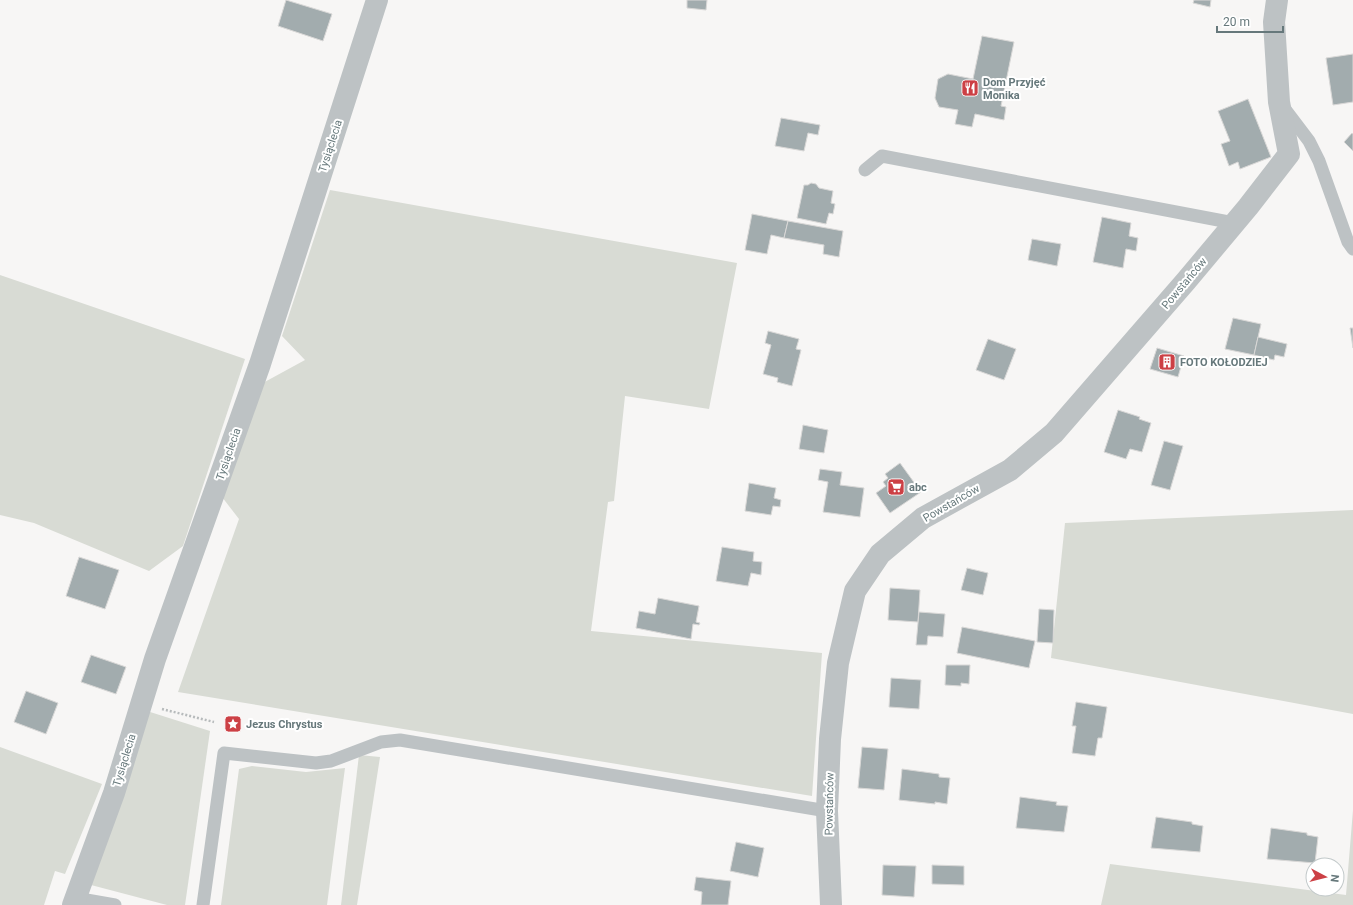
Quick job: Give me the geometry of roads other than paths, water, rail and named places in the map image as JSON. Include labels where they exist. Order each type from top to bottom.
[{"type":"street","name":"Tysiąclecia","points":[[74,902],[114,793],[155,658],[260,364],[377,0]]},
{"type":"street","name":"Powstańców","points":[[831,905],[827,811],[830,739],[838,663],[855,591],[880,554],[923,518],[1010,470],[1054,433],[1186,281],[1289,154],[1279,102],[1274,22],[1277,0]]},
{"type":"lane","points":[[1279,102],[1309,141],[1319,161],[1348,242],[1353,248]]},
{"type":"lane","points":[[865,170],[882,156],[1234,223]]},
{"type":"lane","points":[[204,905],[224,753],[316,763],[332,761],[381,742],[400,740],[827,811]]},
{"type":"lane","points":[[74,902],[115,905]]},
{"type":"place","name":"Dom Przyjęć Monika","points":[[970,88]]},
{"type":"place","name":"FOTO KOŁODZIEJ","points":[[1167,362]]},
{"type":"place","name":"abc","points":[[896,487]]},
{"type":"place","name":"Jezus Chrystus","points":[[233,724]]}]
